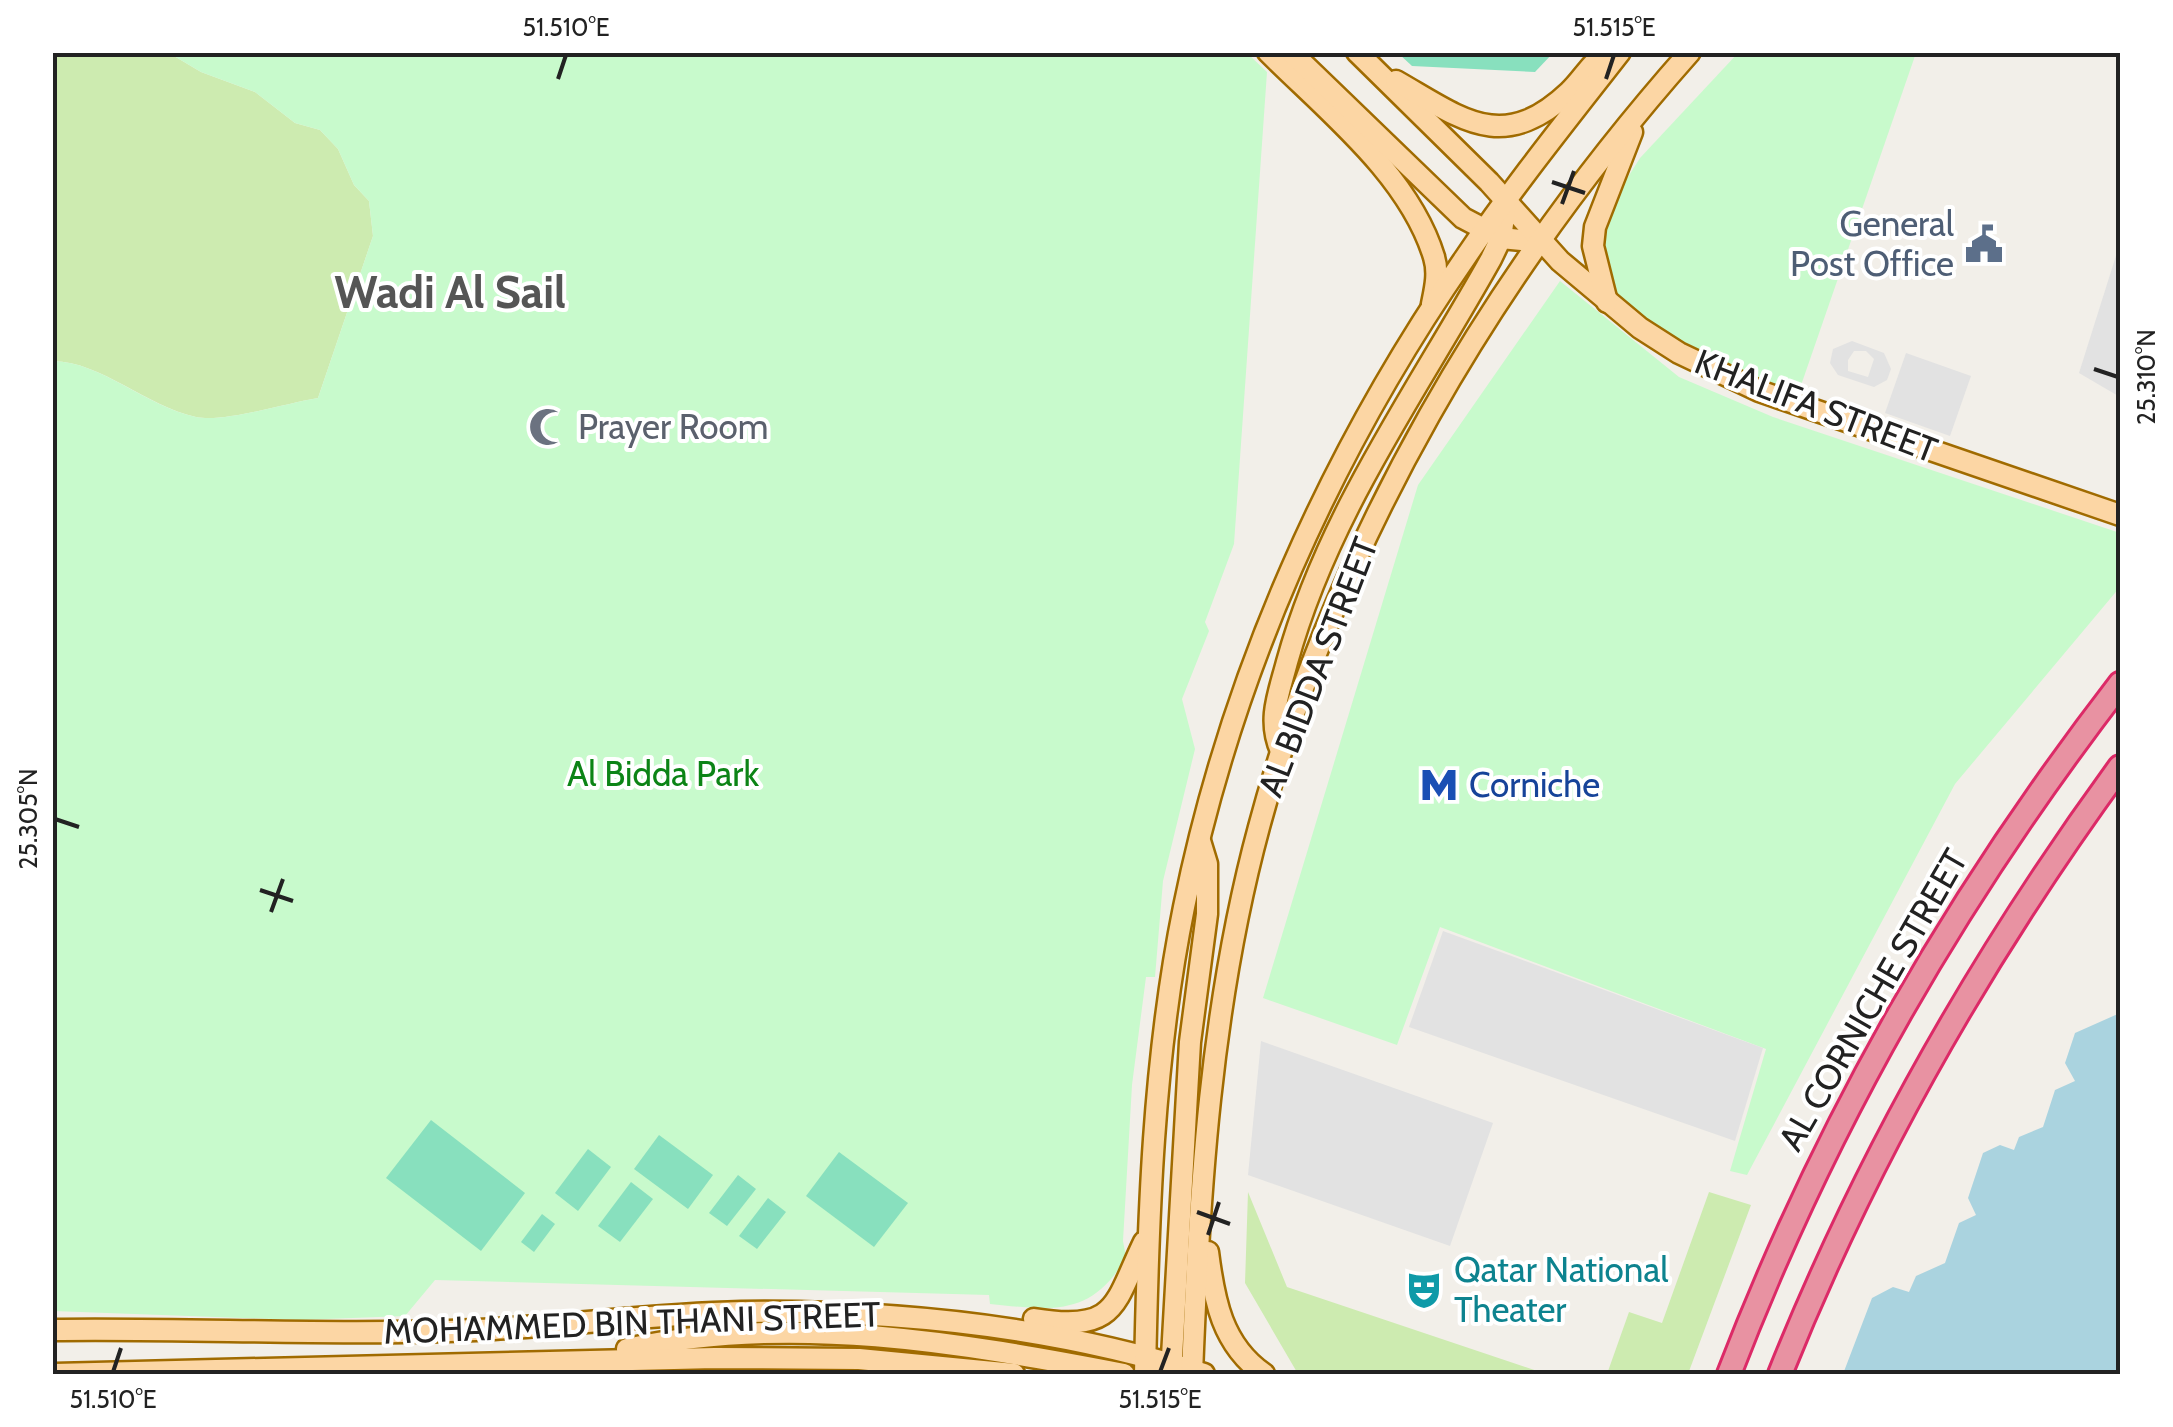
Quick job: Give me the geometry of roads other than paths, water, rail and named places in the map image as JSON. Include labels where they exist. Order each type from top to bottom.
[{"type":"highway","name":"AL CORNICHE STREET","points":[[1728,1374],[1815,1166],[1882,1040],[1970,894],[2120,684]]},
{"type":"highway","points":[[1780,1374],[1857,1196],[1916,1083],[2004,933],[2120,767]]},
{"type":"main road","points":[[1268,52],[1360,145],[1402,196],[1435,259],[1430,314]]},
{"type":"main road","points":[[1291,52],[1449,206],[1493,234],[1542,242]]},
{"type":"main road","name":"KHALIFA STREET","points":[[1356,52],[1542,242],[1607,302],[1679,353],[1733,381],[2120,515]]},
{"type":"main road","points":[[1376,72],[1463,121],[1498,128],[1544,113],[1606,52]]},
{"type":"main road","points":[[1281,751],[1274,713],[1312,583],[1372,458],[1493,234],[1506,201],[1620,52]]},
{"type":"main road","name":"AL BIDDA STREET","points":[[1173,1371],[1201,1216],[1216,1047],[1230,958],[1281,751],[1327,622],[1376,514],[1445,390],[1542,242],[1690,52]]},
{"type":"main road","points":[[1607,302],[1594,246],[1595,227],[1636,117]]},
{"type":"main road","name":"AL BIDDA STREET","points":[[1173,1371],[1151,1230],[1164,1038],[1199,839],[1234,719],[1288,574],[1344,459],[1430,314],[1493,234]]},
{"type":"main road","points":[[1173,1371],[1190,1042],[1207,914],[1207,864],[1199,839]]},
{"type":"main road","points":[[1201,1216],[1222,1324],[1236,1349],[1264,1374]]},
{"type":"main road","points":[[983,1324],[1016,1317],[1073,1324],[1108,1311],[1122,1295],[1151,1230]]},
{"type":"main road","name":"MOHAMMED BIN THANI STREET","points":[[58,1331],[474,1330],[755,1312],[913,1316],[983,1324],[1173,1371]]},
{"type":"main road","points":[[586,1360],[636,1347],[713,1337],[841,1336],[988,1349],[1124,1374]]},
{"type":"main road","name":"MOHAMMED BIN THANI STREET","points":[[55,1374],[586,1360],[859,1359],[1014,1374]]},
{"type":"water","points":[[2120,1013],[2120,1374],[1843,1374],[1872,1298],[1893,1287],[1909,1292],[1916,1276],[1945,1263],[1959,1223],[1976,1215],[1968,1198],[1983,1153],[2000,1145],[2014,1150],[2019,1137],[2043,1127],[2055,1090],[2075,1081],[2065,1063],[2075,1033]]},
{"type":"place","name":"General Post Office","points":[[1984,244]]},
{"type":"place","name":"Prayer Room","points":[[548,427]]},
{"type":"place","name":"Corniche","points":[[1439,785]]},
{"type":"place","name":"Qatar National Theater","points":[[1424,1290]]},
{"type":"district","name":"Wadi Al Sail","points":[[450,292]]},
{"type":"park label","name":"Al Bidda Park","points":[[663,774]]}]
